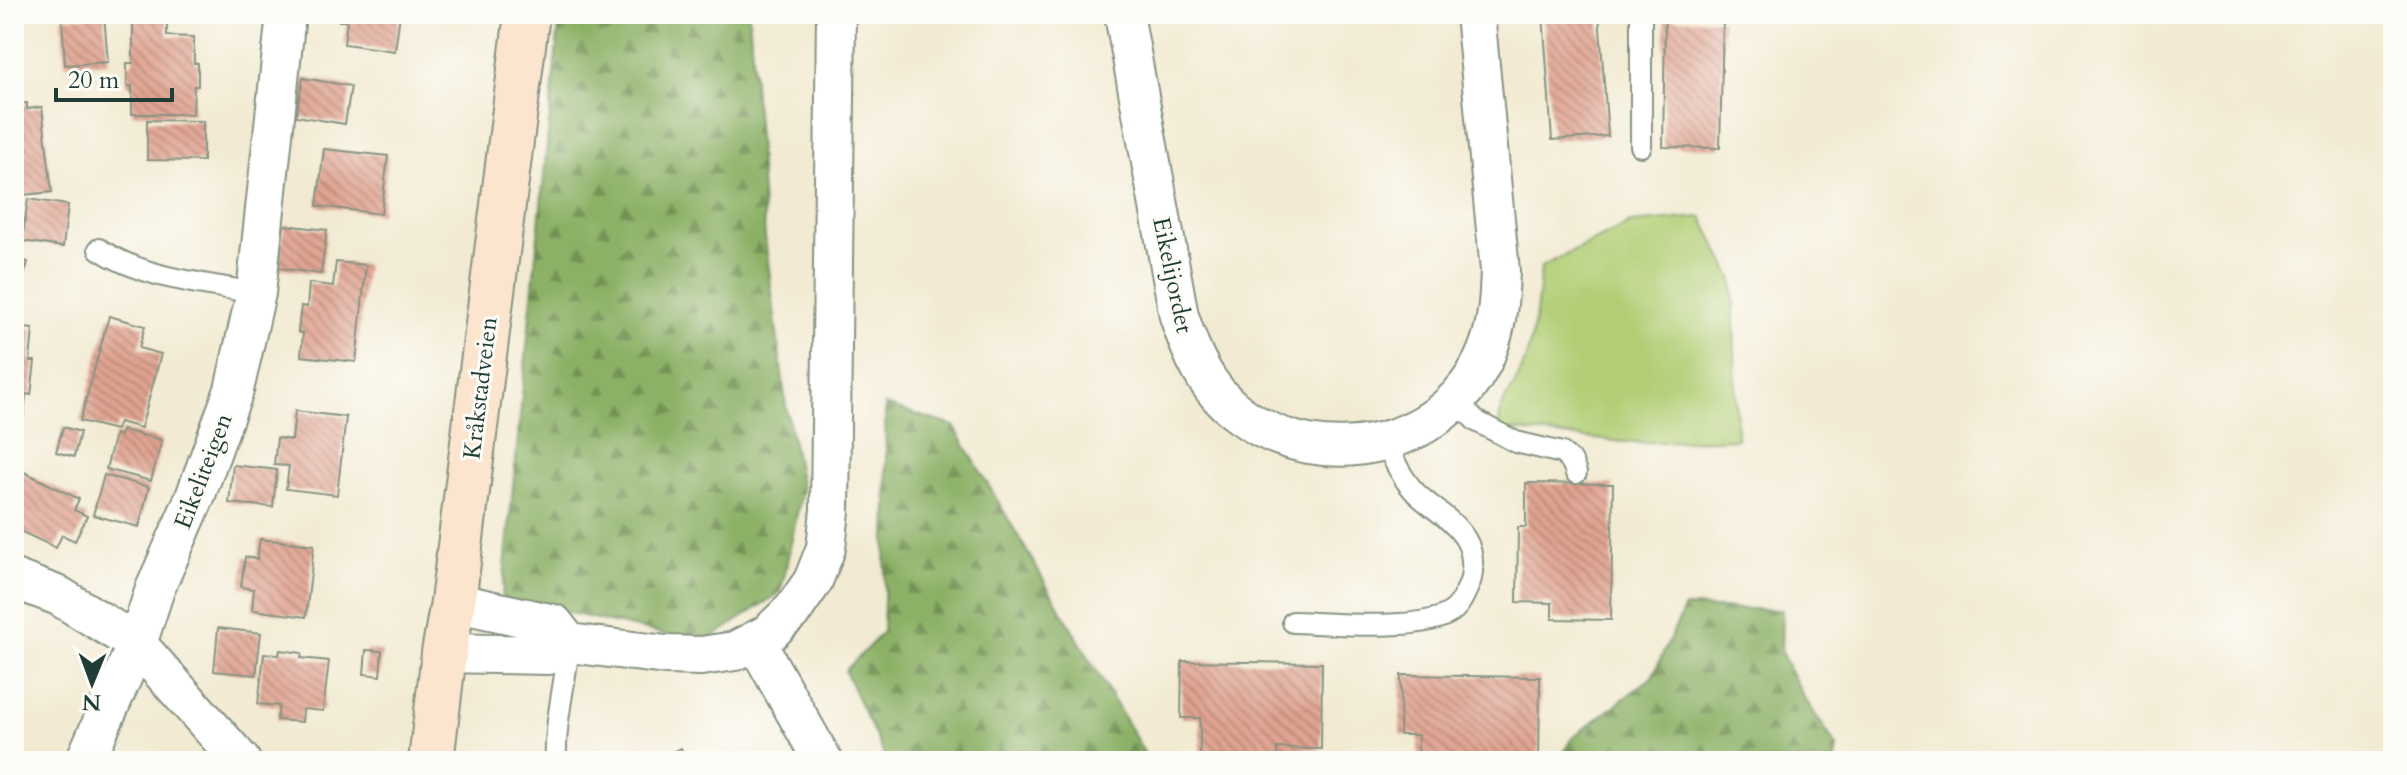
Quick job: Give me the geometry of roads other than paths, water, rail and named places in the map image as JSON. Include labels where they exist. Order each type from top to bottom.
[{"type":"main road","name":"Kråkstadveien","points":[[431,761],[527,14]]},
{"type":"street","name":"Eikeliteigen","points":[[85,761],[137,644],[155,589],[195,497],[234,390],[256,293],[286,14]]},
{"type":"street","points":[[444,653],[548,655],[569,643],[666,655],[701,656],[735,651],[756,642],[793,610],[813,581],[826,548],[830,510],[836,14]]},
{"type":"street","name":"Eikelijordet","points":[[1124,14],[1179,316],[1190,352],[1210,384],[1236,412],[1268,433],[1304,445],[1342,449],[1386,442],[1415,429],[1446,408],[1472,379],[1489,346],[1499,309],[1500,271],[1475,14]]},
{"type":"street","points":[[14,579],[59,596],[137,644],[241,761]]},
{"type":"street","points":[[453,602],[554,624],[569,643]]},
{"type":"street","points":[[756,642],[823,761]]},
{"type":"lane","points":[[1641,14],[1641,146]]},
{"type":"lane","points":[[99,249],[118,262],[142,270],[256,293]]},
{"type":"lane","points":[[1454,399],[1476,421],[1516,442],[1562,453],[1572,462],[1576,473]]},
{"type":"lane","points":[[1293,622],[1354,624],[1425,621],[1452,612],[1464,597],[1473,577],[1466,540],[1415,492],[1397,469],[1386,442]]},
{"type":"lane","points":[[556,761],[555,740],[566,685],[569,643]]}]
